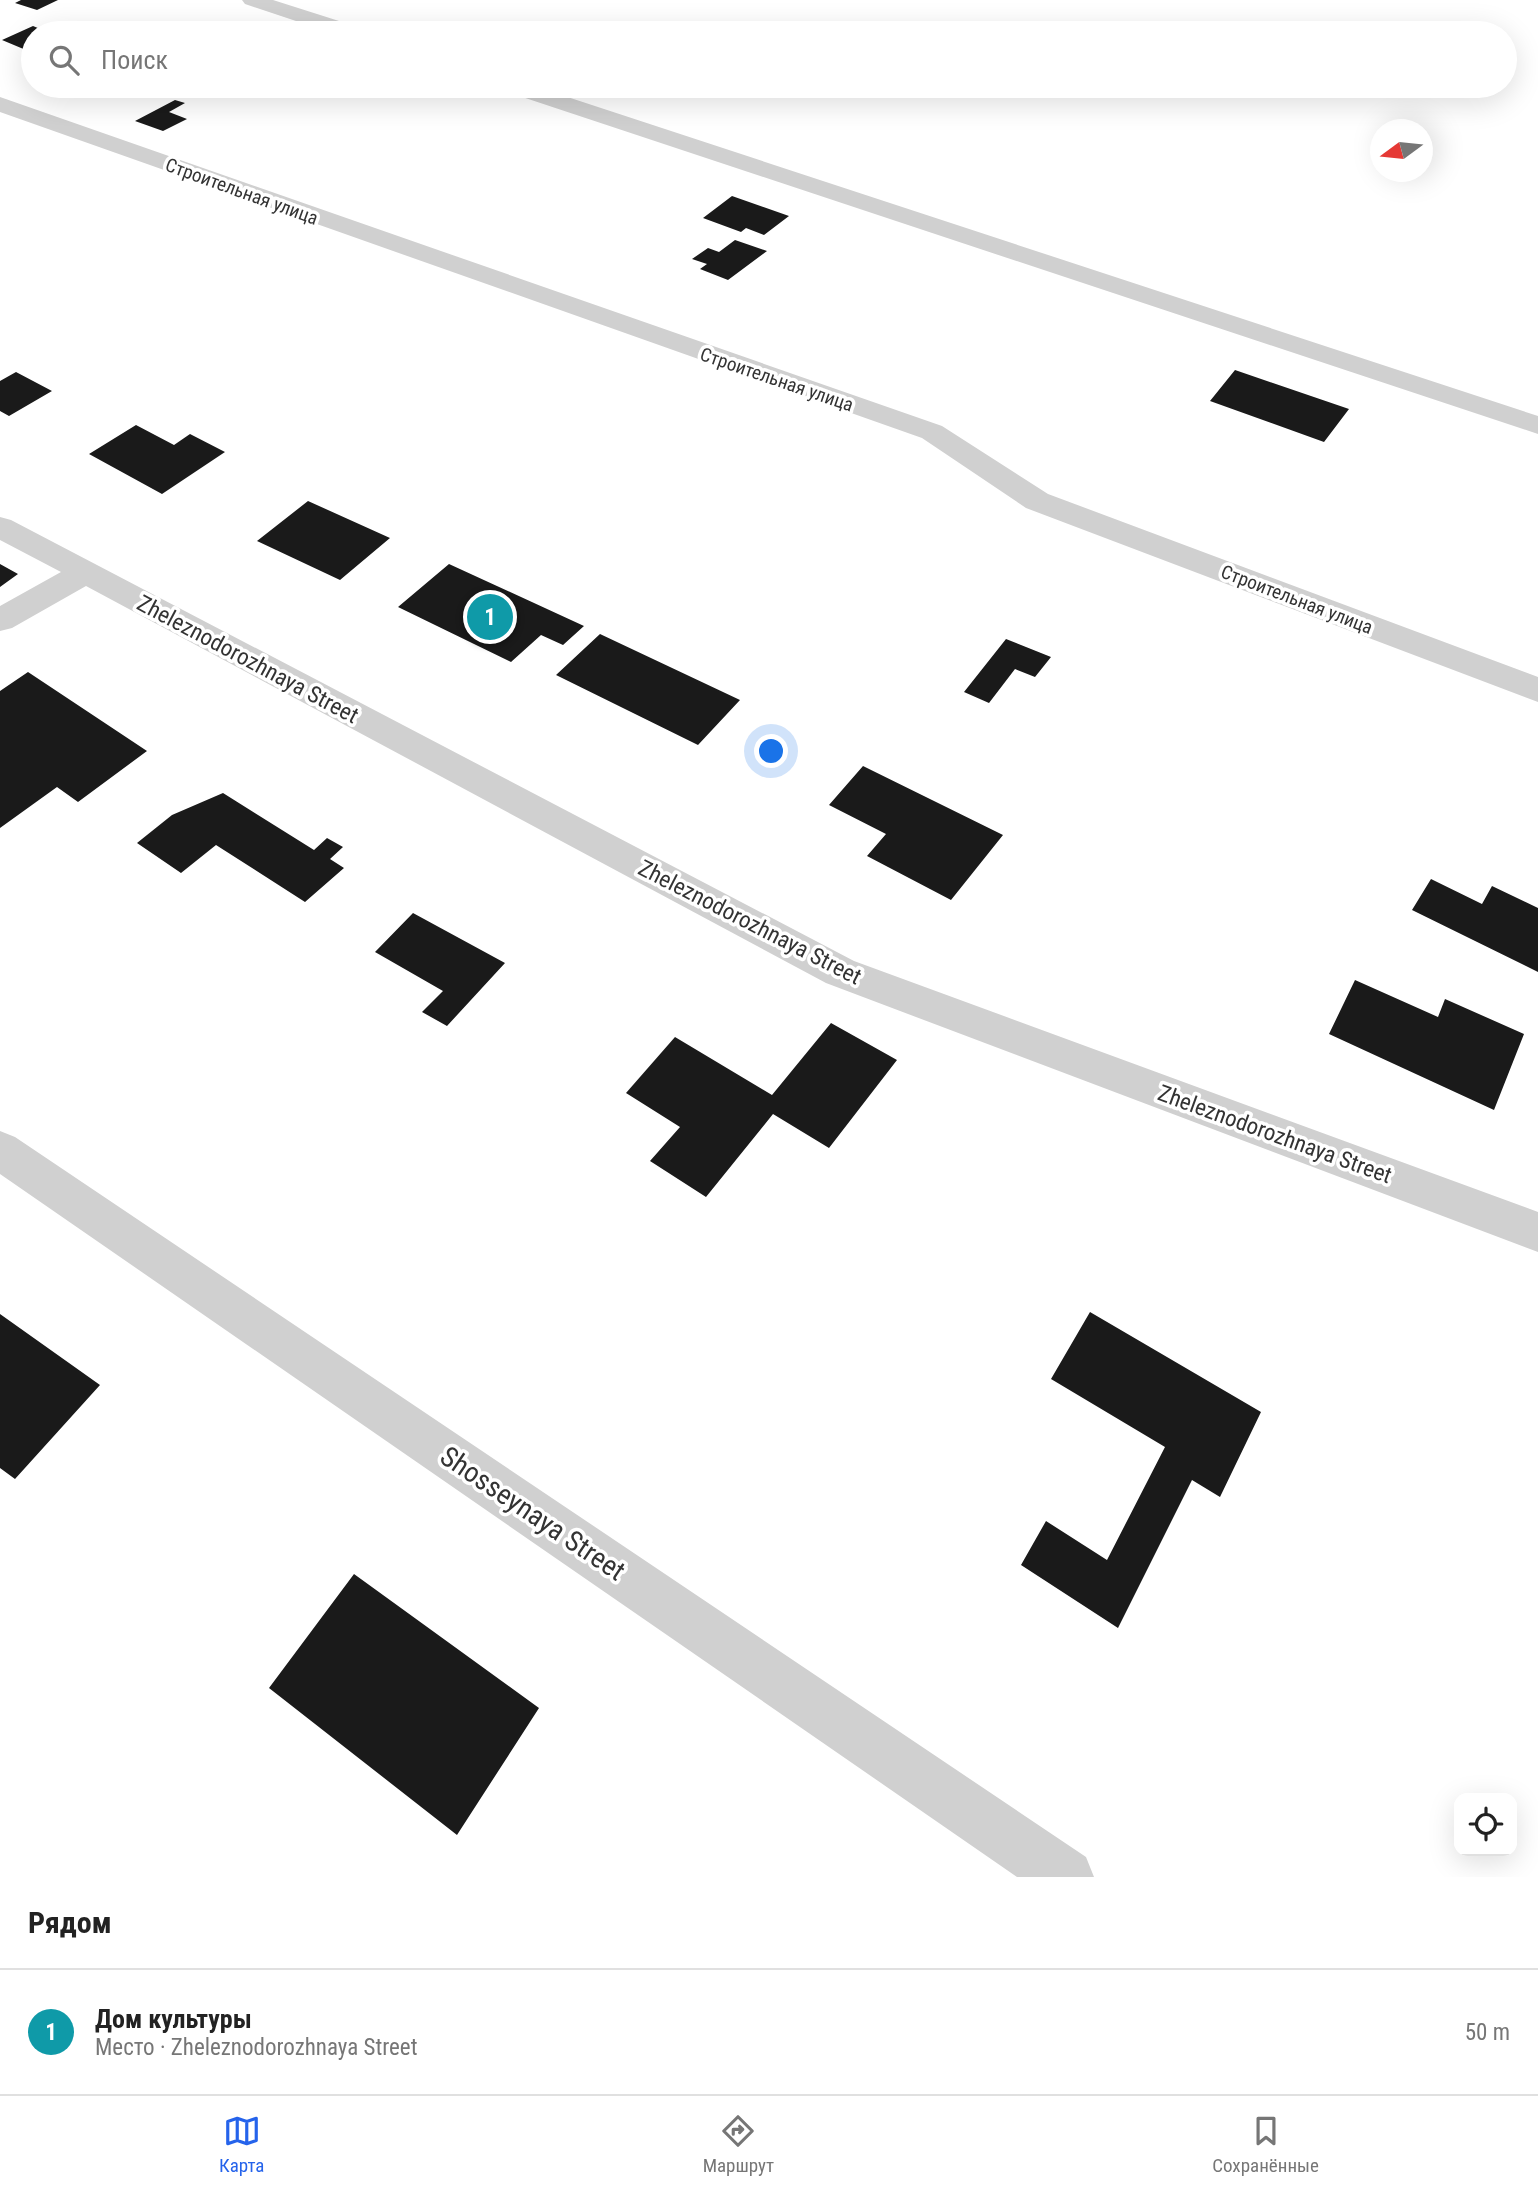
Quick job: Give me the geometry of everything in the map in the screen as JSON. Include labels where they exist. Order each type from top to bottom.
[{"type":"street","points":[[252,0],[316,21]]},
{"type":"street","points":[[548,98],[1538,425]]},
{"type":"street","name":"Строительная улица","points":[[0,104],[238,190],[932,432],[1037,501],[1538,690]]},
{"type":"street","name":"Zheleznodorozhnaya Street","points":[[0,527],[840,972],[1538,1232]]},
{"type":"street","points":[[0,620],[84,573]]},
{"type":"street","name":"Shosseynaya Street","points":[[0,1150],[1066,1877]]},
{"type":"building","points":[[21,0],[58,0],[37,10],[15,3]]},
{"type":"building","points":[[21,31],[21,48],[2,40]]},
{"type":"building","points":[[175,100],[185,103],[169,112],[187,119],[163,131],[135,121]]},
{"type":"building","points":[[732,196],[789,216],[764,235],[746,228],[741,232],[703,218]]},
{"type":"building","points":[[735,240],[767,251],[728,280],[700,269],[707,264],[692,259],[708,248],[719,252]]},
{"type":"building","points":[[1235,370],[1349,409],[1324,442],[1210,401]]},
{"type":"building","points":[[16,372],[52,391],[9,416],[0,411],[0,381]]},
{"type":"building","points":[[136,425],[174,445],[190,434],[225,452],[162,494],[89,454]]},
{"type":"building","points":[[308,501],[390,538],[340,580],[257,541]]},
{"type":"building","points":[[0,564],[18,574],[0,587]]},
{"type":"building","points":[[449,564],[584,626],[563,645],[541,635],[511,662],[398,607]]},
{"type":"building","points":[[600,634],[740,700],[698,745],[556,675]]},
{"type":"building","points":[[1006,639],[1051,657],[1035,677],[1015,669],[989,703],[964,692]]},
{"type":"building","points":[[28,672],[147,751],[78,802],[57,787],[0,828],[0,691]]},
{"type":"building","points":[[863,766],[1003,835],[951,900],[867,856],[886,834],[829,805]]},
{"type":"building","points":[[223,793],[314,850],[327,838],[343,847],[330,859],[344,868],[305,902],[216,845],[181,873],[137,843],[172,815]]},
{"type":"building","points":[[1431,879],[1482,904],[1492,886],[1538,908],[1538,972],[1412,910]]},
{"type":"building","points":[[413,913],[505,963],[447,1026],[422,1012],[443,991],[375,952]]},
{"type":"building","points":[[1355,980],[1438,1017],[1445,999],[1524,1034],[1494,1110],[1329,1034]]},
{"type":"building","points":[[831,1023],[897,1060],[829,1148],[773,1114],[706,1197],[650,1161],[680,1127],[626,1093],[675,1037],[772,1095]]},
{"type":"building","points":[[1090,1312],[1261,1412],[1220,1497],[1192,1480],[1118,1628],[1021,1565],[1046,1521],[1107,1560],[1165,1447],[1051,1379]]},
{"type":"building","points":[[0,1314],[100,1385],[15,1479],[0,1468]]},
{"type":"building","points":[[354,1574],[539,1708],[457,1835],[269,1688]]},
{"type":"place","name":"Дом культуры","points":[[490,617]]}]
